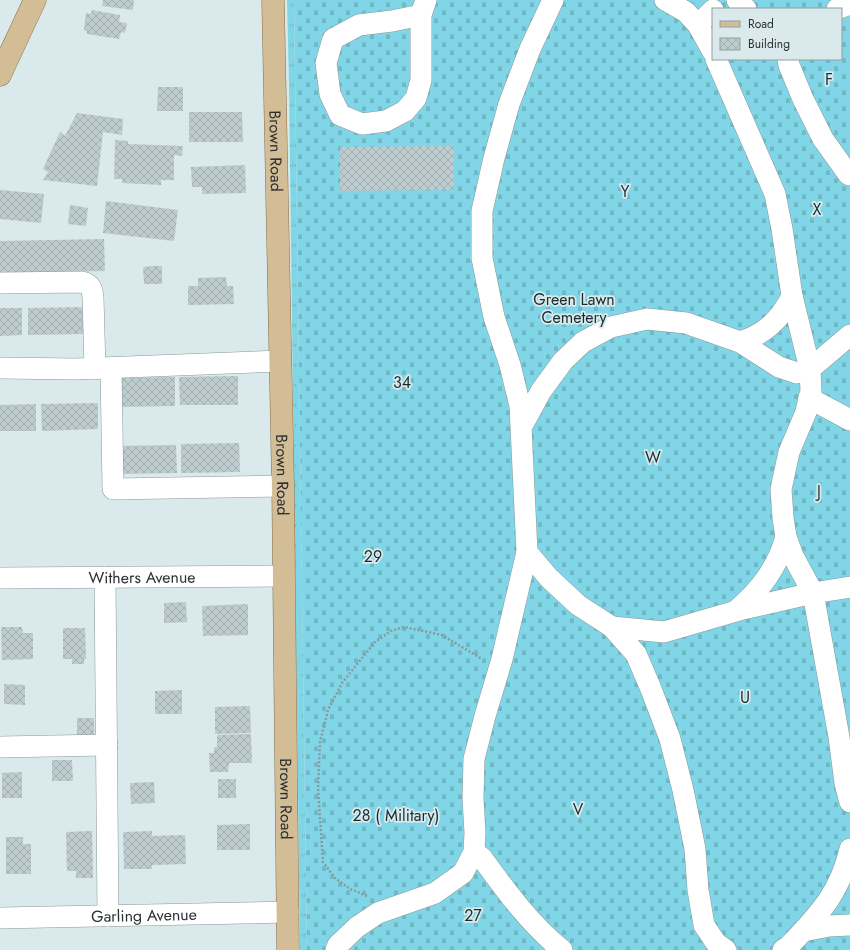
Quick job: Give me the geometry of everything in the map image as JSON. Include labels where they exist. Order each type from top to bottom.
[{"type":"main road","points":[[0,75],[36,0]]},
{"type":"main road","name":"Brown Road","points":[[273,0],[282,486],[288,950]]},
{"type":"street","points":[[336,950],[338,945],[356,927],[378,913],[435,893],[441,889],[463,873],[474,852],[474,759],[499,670],[528,552],[520,406],[510,365],[494,317],[482,258],[482,211],[494,158],[509,104],[530,49],[553,0]]},
{"type":"street","points":[[665,0],[686,12],[698,25],[712,50]]},
{"type":"street","points":[[716,8],[726,0]]},
{"type":"street","points":[[737,0],[745,8]]},
{"type":"street","points":[[840,8],[850,4]]},
{"type":"street","points":[[424,8],[421,80],[416,98],[405,111],[386,121],[362,124],[340,114],[330,94],[326,63],[333,39],[359,25],[392,21],[424,8]]},
{"type":"street","points":[[698,25],[712,12]]},
{"type":"street","points":[[716,60],[775,194],[792,296],[810,369],[811,392],[806,412],[789,452],[780,489],[786,537],[793,556],[813,593],[834,706],[845,783],[850,802]]},
{"type":"street","points":[[788,60],[803,99],[823,138],[849,178]]},
{"type":"street","points":[[0,283],[82,282],[88,284],[92,288],[103,368],[113,489],[282,486]]},
{"type":"street","points":[[740,342],[754,338],[773,324],[785,309],[792,296]]},
{"type":"street","points":[[522,426],[541,391],[563,361],[583,342],[611,327],[648,319],[686,323],[740,342],[779,367],[797,373],[810,369],[850,336]]},
{"type":"street","points":[[0,368],[103,368],[280,361]]},
{"type":"street","points":[[809,398],[850,420]]},
{"type":"street","points":[[734,612],[753,596],[769,575],[781,553],[786,537]]},
{"type":"street","points":[[528,552],[549,578],[578,605],[612,627],[636,654],[670,739],[683,790],[695,849],[698,890],[704,925],[716,943],[726,950]]},
{"type":"street","name":"Withers Avenue","points":[[0,578],[283,576]]},
{"type":"street","points":[[105,577],[108,916]]},
{"type":"street","points":[[612,627],[664,632],[734,612],[813,593],[850,587]]},
{"type":"street","points":[[646,677],[647,658],[653,644],[664,632]]},
{"type":"street","points":[[0,747],[107,745]]},
{"type":"street","points":[[783,950],[824,908],[836,889],[850,849]]},
{"type":"street","points":[[474,852],[482,858],[519,908],[551,942],[562,950]]},
{"type":"street","name":"Garling Avenue","points":[[0,918],[288,912]]},
{"type":"street","points":[[803,931],[829,926],[850,925]]},
{"type":"path","points":[[392,908],[350,889],[336,878],[323,862],[318,789],[320,742],[328,710],[342,683],[375,642],[391,631],[404,627],[442,635],[499,670]]},
{"type":"green space","points":[[287,0],[294,0],[307,950],[300,950]]},
{"type":"green space","name":"Green Lawn Cemetery","points":[[294,0],[850,0],[850,950],[307,950]]},
{"type":"building","points":[[103,0],[134,0],[133,10],[102,6]]},
{"type":"building","points":[[92,10],[120,15],[119,22],[127,23],[125,33],[121,32],[119,39],[87,34],[87,31],[84,30],[86,13],[91,14]]},
{"type":"building","points":[[158,87],[183,87],[183,111],[157,111]]},
{"type":"building","points":[[189,112],[242,112],[243,142],[189,142]]},
{"type":"building","points":[[77,113],[123,119],[122,135],[103,132],[97,186],[43,180],[48,172],[43,169],[60,132],[65,136]]},
{"type":"building","points":[[115,140],[128,141],[128,144],[183,146],[182,156],[174,155],[174,180],[161,180],[161,185],[122,183],[122,179],[114,179]]},
{"type":"building","points":[[454,146],[454,190],[340,191],[340,147]]},
{"type":"building","points":[[245,165],[246,193],[202,194],[202,187],[192,187],[191,167]]},
{"type":"building","points":[[0,190],[44,194],[41,223],[0,219]]},
{"type":"building","points":[[106,201],[178,210],[174,241],[103,233]]},
{"type":"building","points":[[70,205],[88,208],[86,226],[68,224]]},
{"type":"building","points":[[104,239],[105,271],[0,273],[0,241]]},
{"type":"building","points":[[162,266],[162,284],[144,284],[143,267]]},
{"type":"building","points":[[226,277],[227,286],[233,286],[234,304],[188,305],[188,286],[198,286],[198,278]]},
{"type":"building","points":[[85,307],[85,334],[28,335],[28,308]]},
{"type":"building","points":[[0,308],[22,308],[22,335],[0,336]]},
{"type":"building","points":[[238,376],[238,405],[180,405],[179,377]]},
{"type":"building","points":[[175,377],[175,406],[117,407],[116,378]]},
{"type":"building","points":[[98,403],[98,429],[42,431],[41,404]]},
{"type":"building","points":[[36,404],[36,431],[0,431],[0,405]]},
{"type":"building","points":[[239,443],[240,472],[181,473],[181,444]]},
{"type":"building","points":[[176,445],[177,473],[117,474],[116,446]]},
{"type":"building","points":[[186,602],[187,622],[164,623],[164,603]]},
{"type":"building","points":[[248,604],[248,635],[203,636],[202,606]]},
{"type":"building","points":[[1,627],[22,627],[23,633],[33,633],[33,659],[2,660]]},
{"type":"building","points":[[63,628],[85,628],[86,659],[84,659],[84,664],[72,664],[72,659],[63,659]]},
{"type":"building","points":[[4,684],[25,685],[25,705],[4,704]]},
{"type":"building","points":[[182,690],[182,714],[155,714],[155,691]]},
{"type":"building","points":[[250,706],[251,733],[215,734],[215,707]]},
{"type":"building","points":[[77,718],[94,718],[94,739],[77,740]]},
{"type":"building","points":[[251,734],[252,763],[229,763],[228,772],[210,772],[209,753],[214,753],[214,747],[217,747],[217,735]]},
{"type":"building","points":[[52,760],[72,760],[73,781],[52,781]]},
{"type":"building","points":[[22,772],[22,798],[2,798],[2,773]]},
{"type":"building","points":[[218,779],[236,779],[236,798],[218,798]]},
{"type":"building","points":[[154,782],[155,803],[131,804],[130,783]]},
{"type":"building","points":[[250,824],[250,850],[217,850],[217,825]]},
{"type":"building","points":[[92,831],[93,878],[76,878],[76,871],[67,871],[66,832]]},
{"type":"building","points":[[152,831],[152,836],[185,835],[186,864],[152,865],[152,869],[124,869],[123,832]]},
{"type":"building","points":[[6,837],[23,837],[23,844],[31,844],[31,874],[6,874]]},
{"type":"park label","name":"F","points":[[829,79]]},
{"type":"park label","name":"Y","points":[[625,191]]},
{"type":"park label","name":"X","points":[[817,209]]},
{"type":"park label","name":"34","points":[[402,382]]},
{"type":"park label","name":"W","points":[[653,457]]},
{"type":"park label","name":"J","points":[[819,491]]},
{"type":"park label","name":"29","points":[[373,556]]},
{"type":"park label","name":"U","points":[[745,697]]},
{"type":"park label","name":"V","points":[[578,809]]},
{"type":"park label","name":"28 ( Military)","points":[[396,815]]},
{"type":"park label","name":"27","points":[[473,915]]}]
